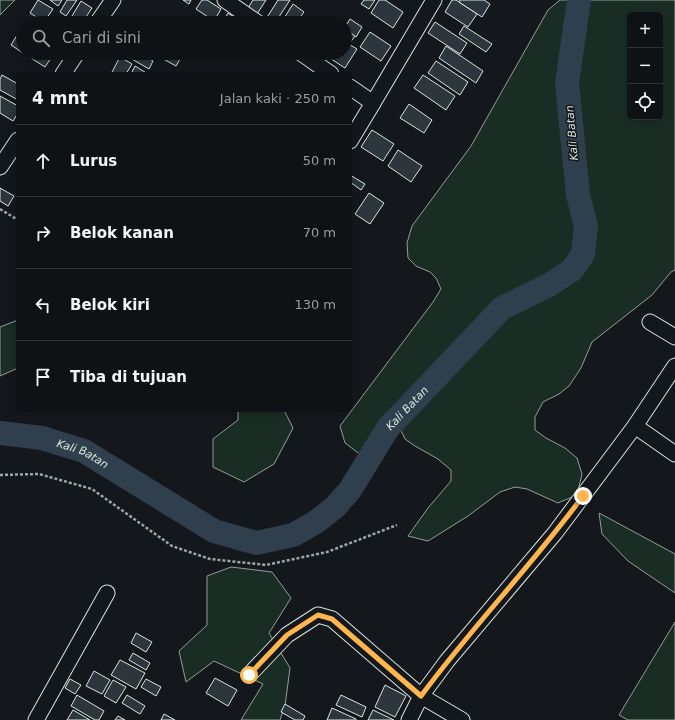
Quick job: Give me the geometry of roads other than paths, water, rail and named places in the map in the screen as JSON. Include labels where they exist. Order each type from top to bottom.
[{"type":"street","points":[[102,16],[112,0]]},
{"type":"street","points":[[225,0],[248,16]]},
{"type":"street","points":[[352,138],[434,0]]},
{"type":"street","points":[[64,72],[72,60]]},
{"type":"street","points":[[311,60],[328,72]]},
{"type":"street","points":[[352,88],[373,103]]},
{"type":"street","points":[[0,167],[16,143]]},
{"type":"street","points":[[650,322],[675,337]]},
{"type":"street","points":[[408,720],[421,696],[447,660],[555,533],[635,426],[675,366]]},
{"type":"street","points":[[635,426],[675,454]]},
{"type":"street","points":[[36,720],[108,593]]},
{"type":"street","points":[[249,675],[287,635],[318,615],[332,619],[421,696],[462,720]]},
{"type":"waterway","name":"Kali Batan","points":[[0,433],[42,438],[84,451],[214,531],[256,543],[293,535],[316,522],[335,507],[350,490],[388,428],[502,308],[549,285],[572,270],[583,254],[586,226],[578,195],[567,83],[579,0]]}]
